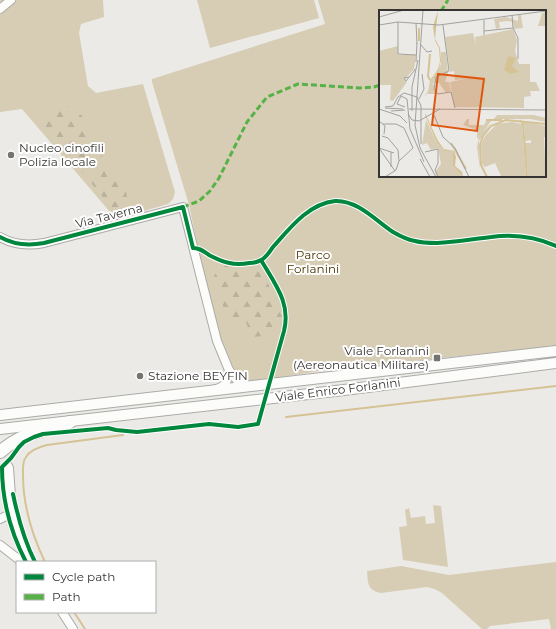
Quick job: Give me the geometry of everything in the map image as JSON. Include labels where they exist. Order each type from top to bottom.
[{"type":"highway","points":[[0,452],[24,436],[63,426],[70,422]]},
{"type":"main road","name":"Viale Enrico Forlanini","points":[[0,415],[556,351]]},
{"type":"main road","name":"Viale Enrico Forlanini","points":[[0,429],[344,390],[556,363]]},
{"type":"street","points":[[0,9],[11,0]]},
{"type":"street","name":"Via Taverna","points":[[0,237],[17,244],[30,245],[44,243],[182,207],[217,341],[229,370],[240,383],[250,386]]},
{"type":"street","points":[[202,392],[224,386],[229,370]]},
{"type":"street","points":[[10,500],[12,513],[20,539],[30,561]]},
{"type":"street","points":[[0,518],[12,513]]},
{"type":"street","points":[[0,545],[21,561]]},
{"type":"street","points":[[63,613],[73,629]]},
{"type":"green space","points":[[0,0],[103,0],[104,17],[81,24],[79,33],[88,86],[96,93],[143,84],[175,192],[173,199],[168,204],[116,219],[22,109],[0,112]]},
{"type":"green space","points":[[197,0],[314,0],[319,18],[210,48]]},
{"type":"green space","name":"Parco Forlanini","points":[[318,0],[556,0],[556,346],[326,370],[249,382],[241,380],[236,374],[219,333],[189,205],[152,79],[325,24]]},
{"type":"green space","points":[[66,105],[84,118],[88,125],[91,141],[125,188],[126,199],[120,209],[112,208],[49,132],[41,120],[43,112],[50,108]]},
{"type":"green space","points":[[225,266],[249,267],[265,275],[274,305],[282,316],[275,330],[269,335],[253,337],[246,322],[230,320],[226,314],[213,278],[217,271]]},
{"type":"green space","points":[[433,505],[441,506],[448,567],[403,560],[399,527],[407,526],[405,510],[409,508],[411,518],[425,516],[426,524],[435,523]]},
{"type":"green space","points":[[556,562],[556,629],[551,629],[549,619],[490,626],[487,629],[482,629],[437,590],[427,587],[381,593],[376,592],[369,585],[367,571],[401,566],[449,575]]},
{"type":"waterway","points":[[286,417],[556,386]]},
{"type":"waterway","points":[[45,561],[29,520],[23,486],[23,466],[25,459],[32,451],[47,445],[123,435]]},
{"type":"waterway","points":[[75,613],[85,629]]},
{"type":"marked path","points":[[442,10],[448,0]]},
{"type":"marked path","points":[[183,207],[199,201],[210,191],[219,178],[247,122],[267,97],[298,84],[360,88],[379,85]]},
{"type":"cycle path","points":[[0,237],[11,242],[21,244],[44,243],[183,207],[193,248],[200,249],[219,260],[233,264],[244,264],[263,259],[300,218],[316,207],[335,201],[359,207],[393,232],[407,239],[418,242],[437,243],[508,236],[532,238],[556,246]]},
{"type":"cycle path","points":[[26,561],[16,540],[8,516],[2,479],[2,467],[24,442],[43,434],[108,428],[137,432],[209,424],[238,427],[258,424],[286,321],[280,294],[261,260]]},
{"type":"cycle path","points":[[13,494],[22,529],[35,561]]},
{"type":"place","name":"Nucleo cinofili Polizia locale","points":[[11,155]]},
{"type":"place","name":"Viale Forlanini (Aereonautica Militare)","points":[[437,358]]},
{"type":"place","name":"Stazione BEYFIN","points":[[140,376]]}]
